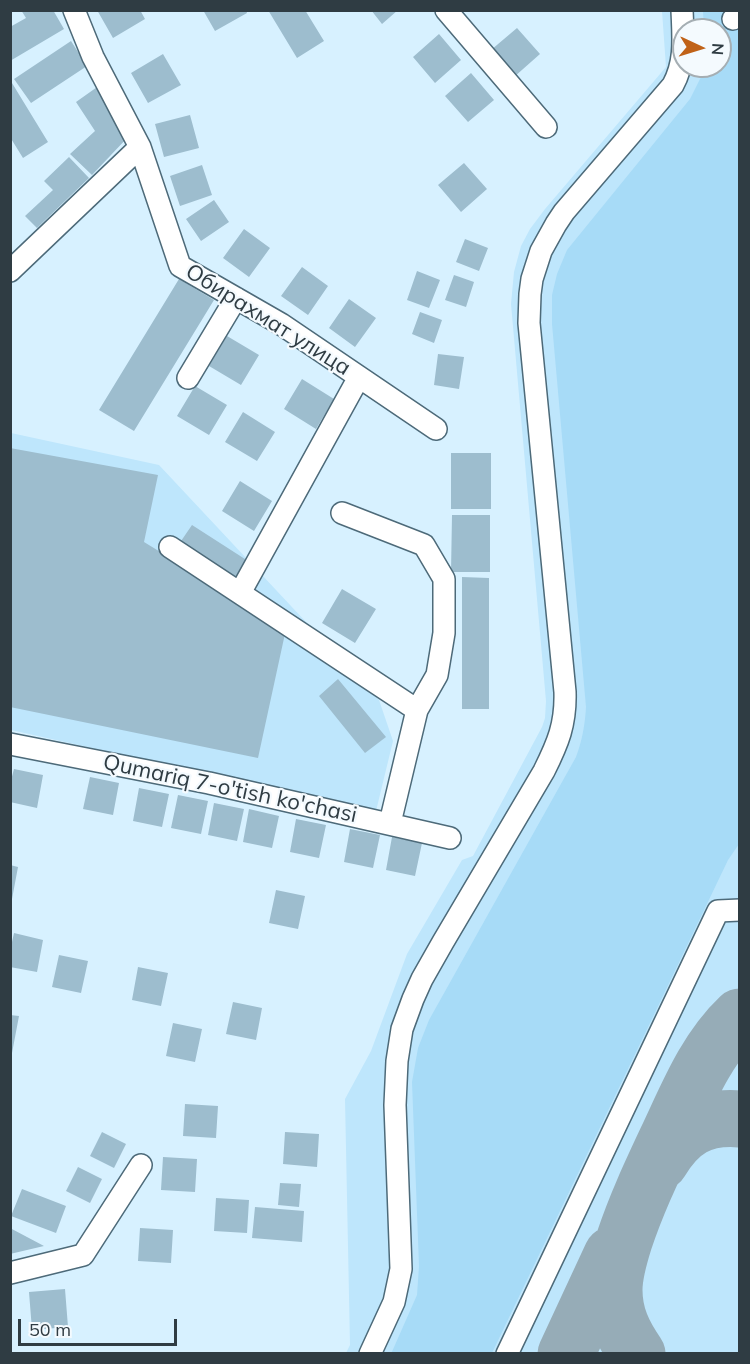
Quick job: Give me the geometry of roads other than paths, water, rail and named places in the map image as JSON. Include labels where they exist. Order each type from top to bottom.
[{"type":"street","name":"Обирахмат улица","points":[[74,10],[93,57],[140,147],[180,266],[281,324],[436,429]]},
{"type":"street","points":[[446,10],[546,127]]},
{"type":"street","points":[[370,1353],[394,1302],[401,1269],[395,1105],[398,1050],[402,1029],[422,979],[544,771],[557,744],[563,724],[565,692],[529,323],[532,279],[541,251],[560,218],[673,85],[680,70],[683,54],[682,10]]},
{"type":"street","points":[[383,1353],[405,1306],[410,1289],[406,1104],[407,1058],[410,1039],[423,1002],[433,983],[555,778],[570,748],[576,727],[578,695],[543,321],[543,292],[546,279],[554,253],[568,228],[680,99],[690,78]]},
{"type":"street","points":[[10,271],[140,147]]},
{"type":"street","points":[[188,378],[236,298]]},
{"type":"street","points":[[240,593],[359,376]]},
{"type":"street","points":[[342,513],[424,545],[444,579],[444,633],[437,675],[417,710],[390,823]]},
{"type":"street","points":[[170,547],[417,710]]},
{"type":"street","name":"Qumariq 7-o'tish ko'chasi","points":[[10,744],[209,783],[450,838]]},
{"type":"street","points":[[507,1353],[718,911],[740,910]]},
{"type":"street","points":[[10,1273],[83,1255],[141,1165]]}]
